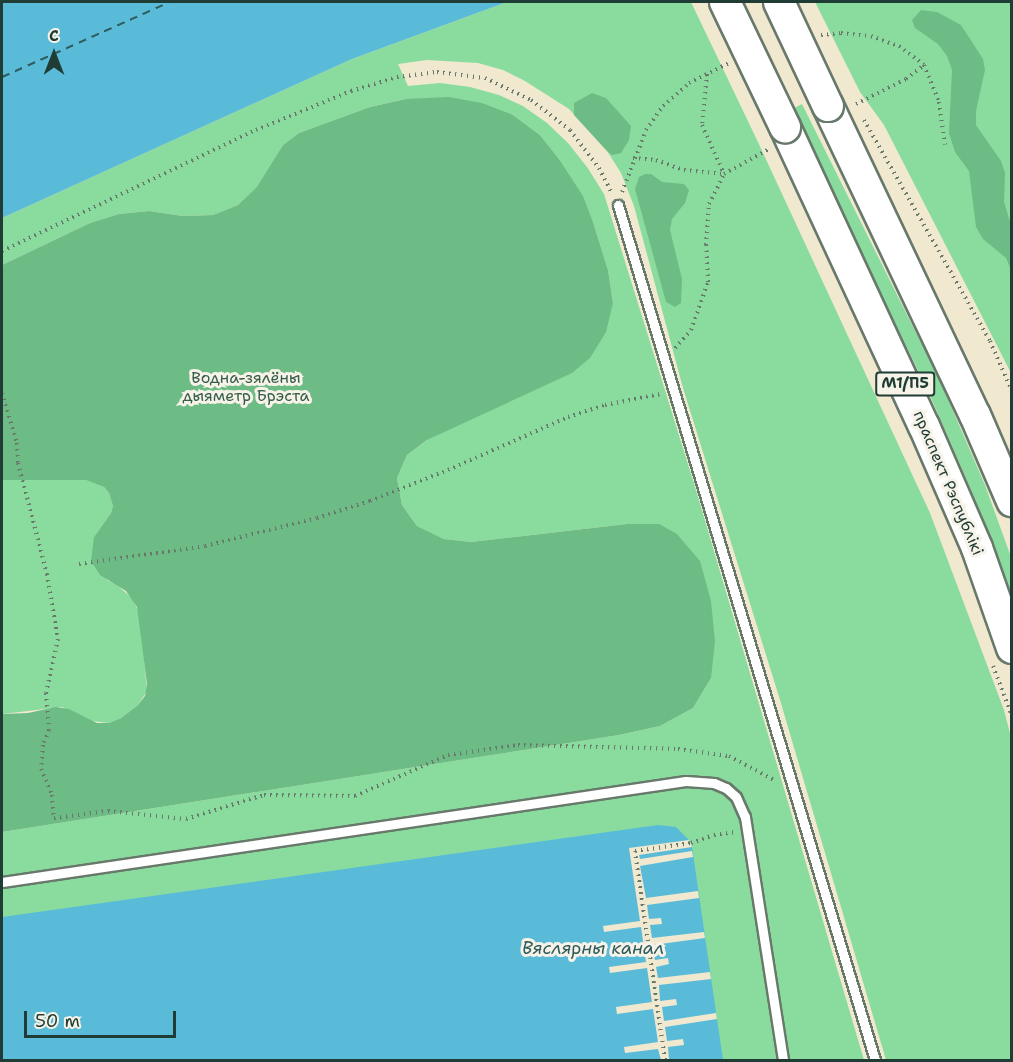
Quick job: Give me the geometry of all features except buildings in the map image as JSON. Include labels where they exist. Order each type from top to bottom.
[{"type":"highway","name":"М1/П5","points":[[726,2],[774,139]]},
{"type":"highway","name":"М1/П5","points":[[779,2],[845,102],[1011,501]]},
{"type":"highway","name":"праспект Рэспублікі","points":[[774,139],[933,446],[976,548],[1002,655]]},
{"type":"lane","points":[[618,205],[633,250],[672,392],[796,792],[875,1060]]},
{"type":"lane","points":[[2,882],[686,781],[714,783],[726,788],[736,797],[745,817],[783,1060]]},
{"type":"path","points":[[810,36],[841,33],[871,36],[900,46],[924,65],[939,102],[945,145]]},
{"type":"path","points":[[618,205],[633,158],[646,130],[663,106],[689,83],[731,62]]},
{"type":"path","points":[[924,65],[906,79],[845,102],[990,341],[1011,391]]},
{"type":"path","points":[[2,251],[256,130],[340,95],[397,77],[437,72],[485,78],[531,100],[570,130],[599,168],[618,205]]},
{"type":"path","points":[[707,74],[702,125],[724,174]]},
{"type":"path","points":[[774,139],[774,159]]},
{"type":"path","points":[[664,361],[691,330],[708,282],[706,245],[709,204],[724,174],[774,139]]},
{"type":"path","points":[[633,158],[656,160],[684,171],[724,174]]},
{"type":"path","points":[[80,564],[204,546],[317,518],[426,479],[568,417],[605,405],[672,392]]},
{"type":"path","points":[[2,393],[17,443],[18,463],[47,574],[58,639],[46,693],[49,730],[43,744],[41,770],[52,795],[54,818],[108,811],[186,819],[264,795],[355,796],[448,755],[518,744],[678,748],[729,756],[796,792]]},
{"type":"path","points":[[1002,655],[1011,716]]},
{"type":"path","points":[[665,1060],[635,851],[691,843],[714,835]]},
{"type":"green space","points":[[507,2],[691,2],[757,140],[930,513],[1004,710],[1012,741],[1011,1060],[886,1060],[780,700],[683,388],[634,206],[621,173],[607,151],[569,109],[525,81],[503,70],[478,63],[427,60],[398,64],[408,86],[440,83],[470,87],[499,95],[523,106],[547,123],[568,143],[604,194],[696,490],[864,1060],[2,1060],[2,832],[619,735],[660,726],[693,708],[711,678],[627,524],[471,542],[444,539],[417,526],[402,505],[397,478],[407,455],[613,303],[608,270],[594,225],[559,159],[540,135],[513,115],[406,99],[370,107],[299,133],[283,145],[258,187],[238,205],[213,215],[183,216],[149,211],[119,214],[90,223],[2,265],[2,218],[352,59]]},
{"type":"green space","points":[[815,2],[1011,2],[1011,373],[884,125],[860,92]]},
{"type":"green space","points":[[921,10],[937,12],[961,25],[983,59],[985,70],[976,111],[976,125],[1001,161],[1005,173],[1004,202],[1011,225],[1011,270],[1006,258],[983,239],[976,227],[969,171],[955,152],[949,133],[952,70],[947,56],[938,44],[915,28],[912,20]]},
{"type":"green space","points":[[592,93],[606,98],[631,126],[629,140],[621,153],[612,155],[607,151],[574,115],[574,103]]},
{"type":"green space","name":"Водна-зялёны дыяметр Брэста","points":[[449,97],[482,103],[513,115],[540,135],[583,196],[608,270],[613,303],[606,332],[590,358],[572,373],[427,440],[407,455],[397,478],[402,505],[417,526],[444,539],[471,542],[627,524],[659,524],[677,534],[700,561],[711,601],[715,641],[711,678],[693,708],[660,726],[619,735],[2,832],[2,714],[28,713],[56,707],[69,709],[97,723],[109,723],[121,718],[138,705],[145,696],[147,684],[137,607],[126,591],[100,575],[91,561],[94,537],[111,513],[113,506],[109,493],[104,487],[86,480],[2,480],[2,265],[90,223],[119,214],[149,211],[183,216],[213,215],[238,205],[257,187],[283,145],[299,133],[370,107],[406,99]]},
{"type":"green space","points":[[802,104],[941,383],[985,485],[1011,557],[1011,601],[971,490],[928,391],[791,110]]},
{"type":"green space","points":[[651,174],[662,182],[684,184],[689,190],[685,203],[672,219],[670,230],[682,279],[681,303],[675,307],[666,302],[635,189],[639,177]]},
{"type":"green space","points":[[60,478],[87,480],[104,487],[109,493],[113,506],[111,513],[94,537],[107,580],[117,585],[133,599],[140,616],[147,691],[138,705],[121,718],[109,723],[92,721],[62,707],[2,714],[2,480]]},
{"type":"water","points":[[2,2],[507,2],[352,59],[2,218]]},
{"type":"water","name":"Вяслярны канал","points":[[658,825],[676,827],[689,840],[692,847],[723,1060],[2,1060],[2,917]]},
{"type":"pier","points":[[689,840],[692,847],[639,855],[640,859],[692,851],[693,857],[640,866],[646,898],[698,891],[699,898],[647,905],[649,919],[661,918],[662,924],[650,925],[652,938],[704,932],[705,938],[653,945],[655,960],[668,958],[669,964],[656,967],[658,978],[710,972],[711,979],[659,985],[660,1001],[676,999],[677,1005],[662,1007],[664,1021],[716,1013],[717,1019],[665,1027],[667,1041],[683,1039],[684,1045],[668,1047],[669,1060],[661,1060],[658,1049],[625,1053],[624,1047],[658,1042],[653,1009],[617,1014],[616,1007],[652,1002],[647,968],[610,973],[609,967],[646,962],[641,927],[604,932],[603,926],[640,921],[629,848]]},
{"type":"ferry route","points":[[2,77],[170,2]]}]
